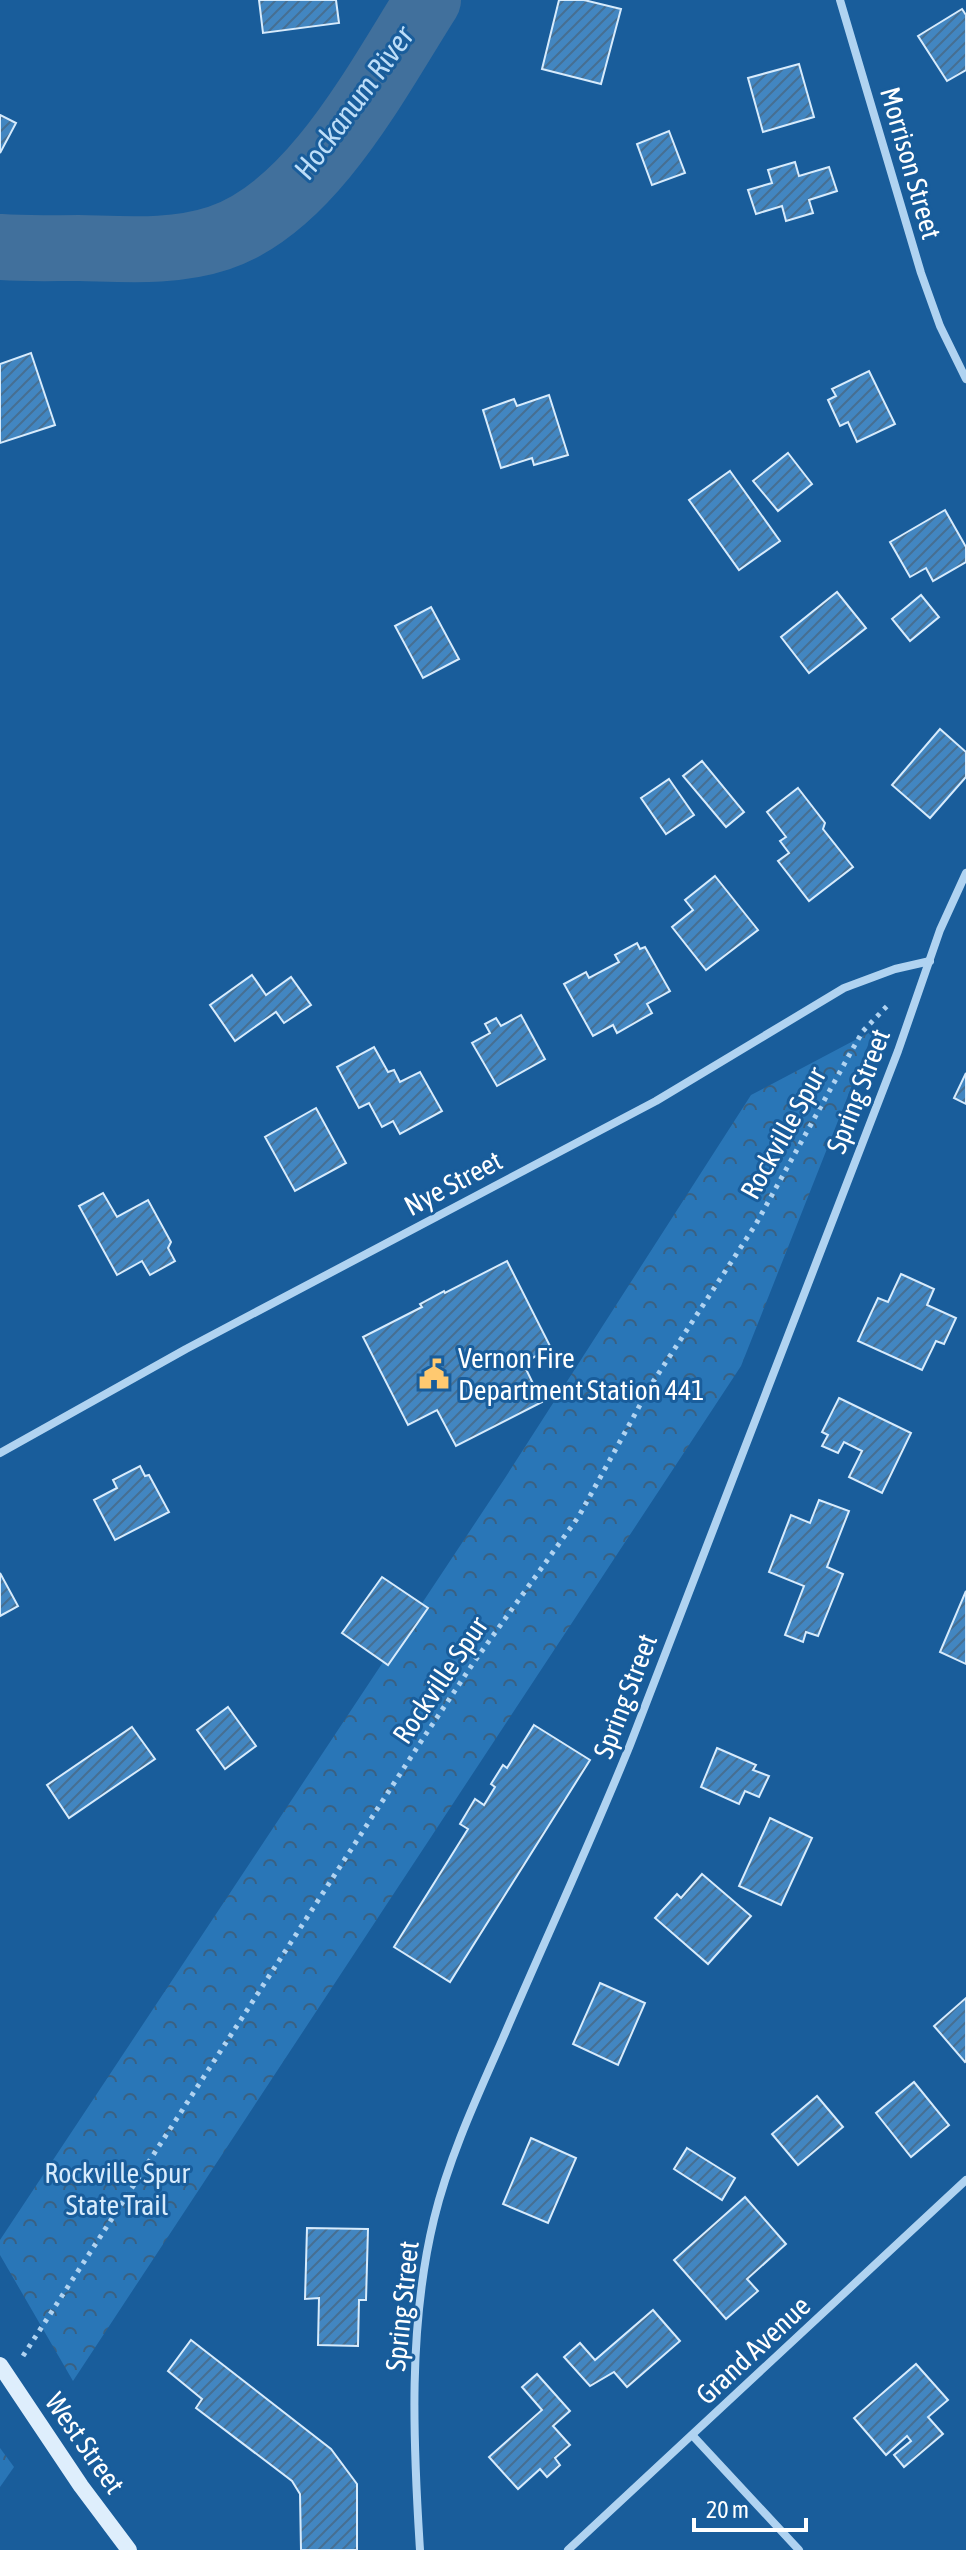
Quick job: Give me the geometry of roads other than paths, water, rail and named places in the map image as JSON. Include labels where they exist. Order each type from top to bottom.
[{"type":"main road","name":"West Street","points":[[0,2365],[81,2486],[129,2550]]},
{"type":"street","name":"Morrison Street","points":[[840,0],[921,273],[940,326],[966,379]]},
{"type":"street","name":"Spring Street","points":[[420,2550],[416,2410],[418,2328],[425,2263],[445,2182],[477,2099],[596,1830],[630,1745],[898,1051],[940,930],[966,873]]},
{"type":"street","name":"Nye Street","points":[[0,1453],[186,1349],[656,1101],[844,988],[930,961]]},
{"type":"street","name":"Grand Avenue","points":[[568,2550],[966,2180]]},
{"type":"street","points":[[693,2436],[799,2550]]},
{"type":"waterway","name":"Hockanum River","points":[[0,247],[167,248],[219,238],[253,222],[284,199],[313,170],[364,102],[428,0]]},
{"type":"place","name":"Vernon Fire Department Station 441","points":[[434,1374]]},
{"type":"park label","name":"Rockville Spur State Trail","points":[[117,2189]]}]
